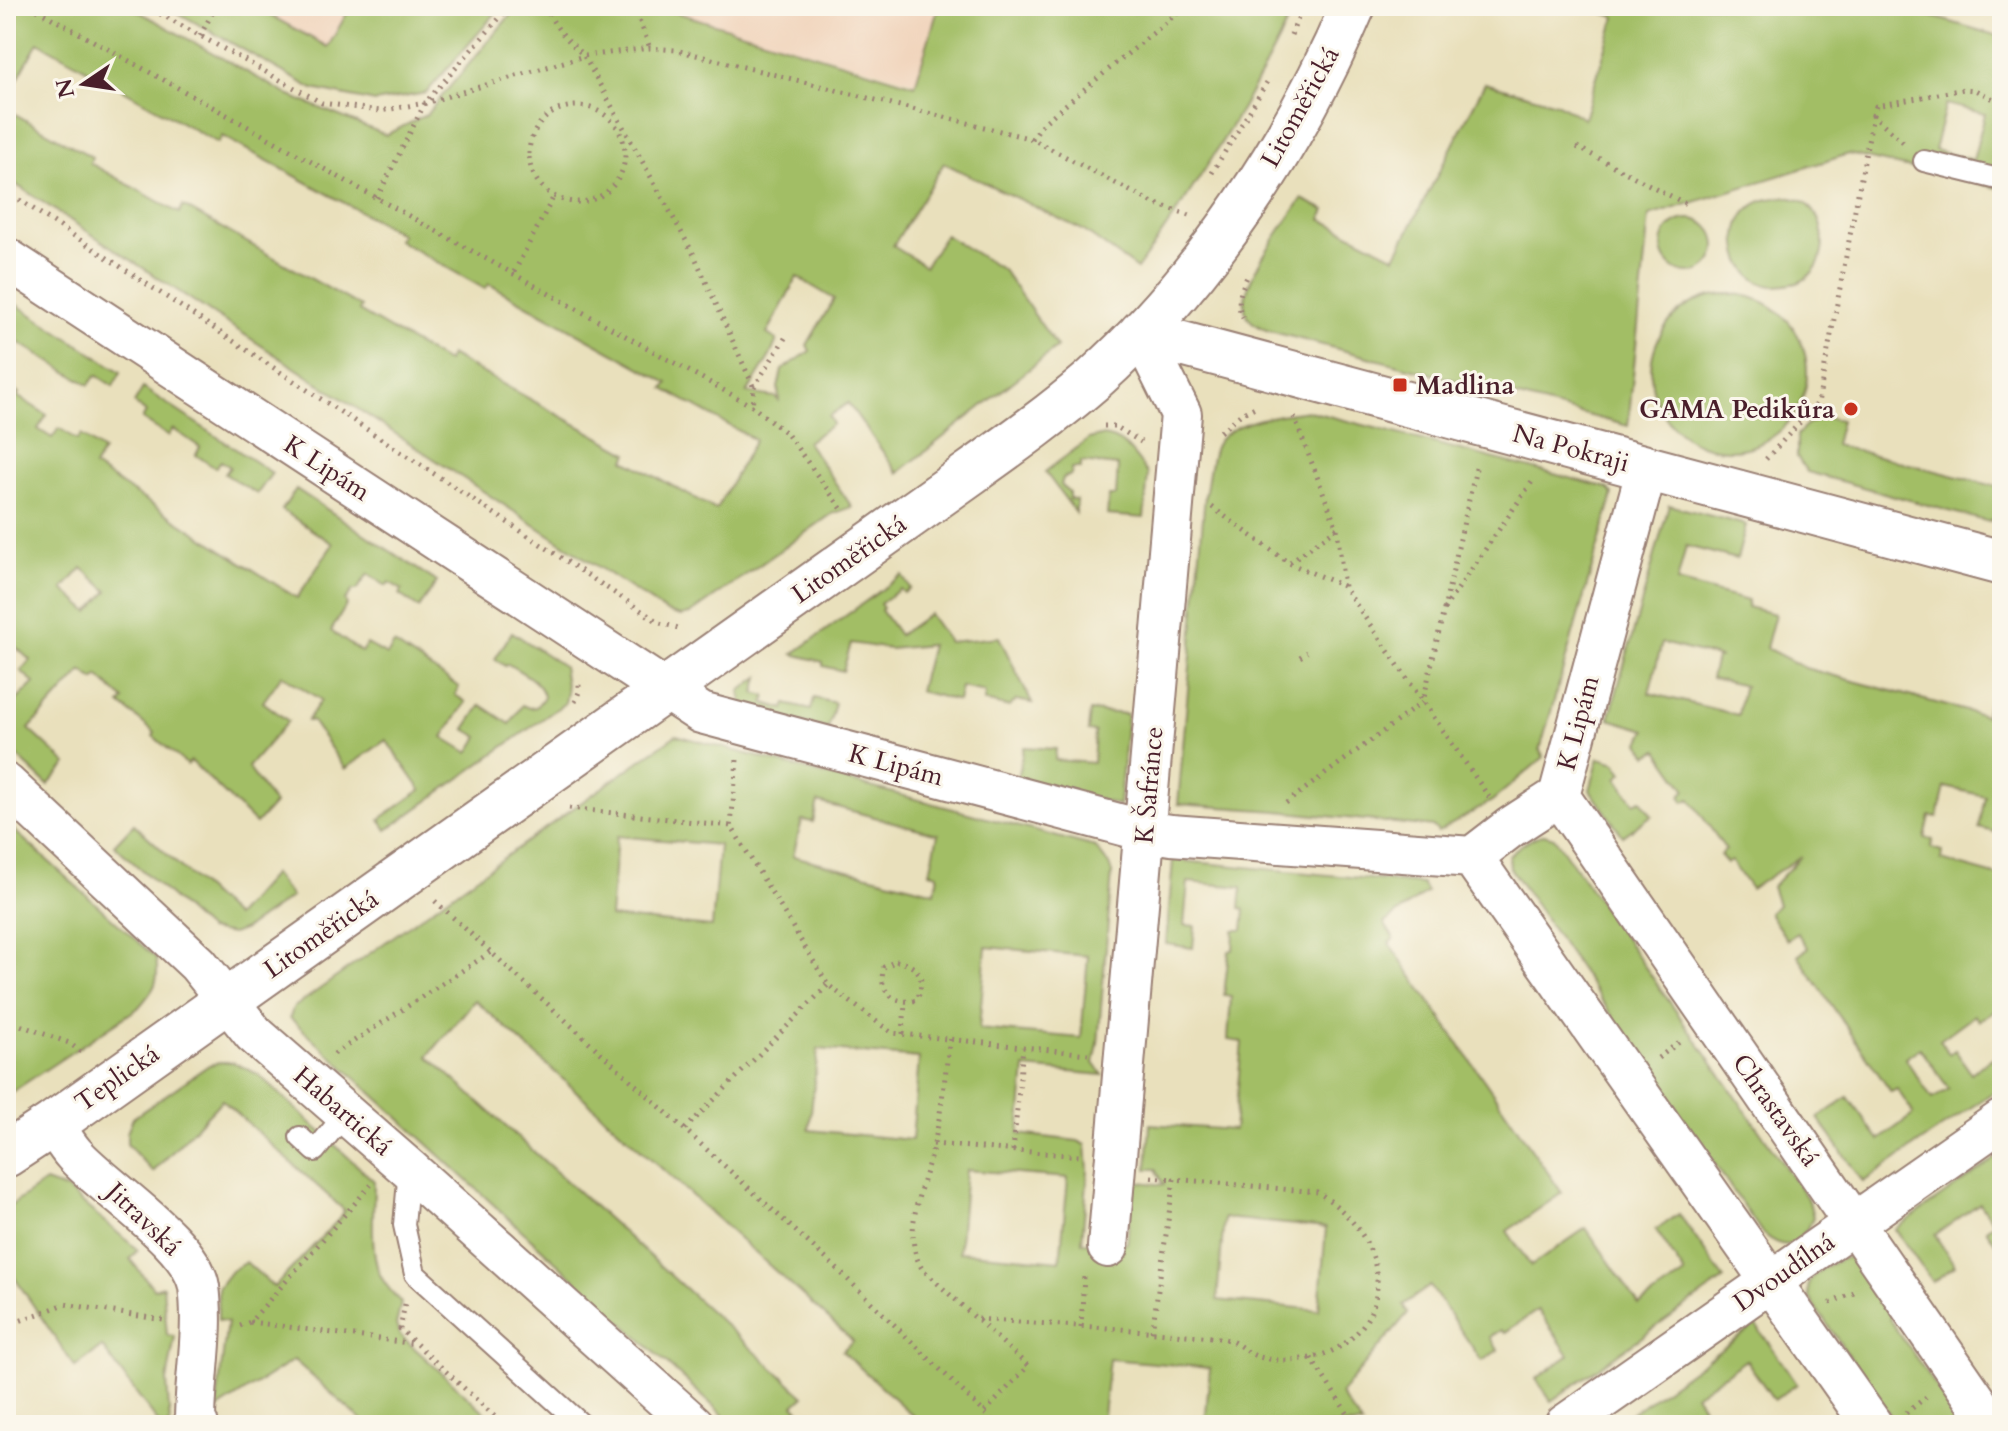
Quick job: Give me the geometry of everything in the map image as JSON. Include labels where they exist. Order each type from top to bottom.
[{"type":"street","name":"Litoměřická","points":[[228,1000],[1044,420],[1094,378],[1177,296],[1205,223],[1309,100],[1353,6]]},
{"type":"street","name":"K Lipám","points":[[6,258],[701,713],[1145,831],[1472,857],[1559,796],[1647,468]]},
{"type":"street","name":"Na Pokraji","points":[[1141,333],[2002,563]]},
{"type":"street","name":"K Šafránce","points":[[1096,1257],[1125,1057],[1181,414],[1141,333]]},
{"type":"street","name":"Habartická","points":[[6,784],[198,964],[254,1034],[694,1425]]},
{"type":"street","name":"Chrastavská","points":[[1559,796],[1993,1425]]},
{"type":"street","points":[[1472,857],[1799,1320],[1884,1423]]},
{"type":"street","name":"Teplická","points":[[6,1155],[228,1000]]},
{"type":"street","name":"Dvoudílná","points":[[1565,1425],[2002,1120]]},
{"type":"street","name":"Jitravská","points":[[53,1124],[75,1155],[181,1252],[199,1283],[201,1325],[195,1390],[198,1425]]},
{"type":"lane","points":[[1924,161],[2002,180]]},
{"type":"lane","points":[[300,1137],[315,1151],[346,1113]]},
{"type":"lane","points":[[409,1169],[404,1225],[415,1274],[582,1425]]},
{"type":"path","points":[[30,6],[752,406],[787,434],[847,516]]},
{"type":"path","points":[[146,6],[322,103],[380,111],[425,103],[584,56],[650,48],[676,50],[1032,139],[1153,203],[1205,223],[1258,254],[1241,288],[1238,309],[1247,327]]},
{"type":"path","points":[[200,36],[216,6]]},
{"type":"path","points":[[377,198],[425,103],[510,6]]},
{"type":"path","points":[[546,6],[559,30],[584,56],[704,275],[754,388]]},
{"type":"path","points":[[634,6],[650,48]]},
{"type":"path","points":[[1032,139],[1042,124],[1186,6]]},
{"type":"path","points":[[1289,41],[1303,6]]},
{"type":"path","points":[[1211,175],[1270,76]]},
{"type":"path","points":[[1764,461],[1818,403],[1876,106],[1964,89],[1975,90],[2002,103]]},
{"type":"path","points":[[577,106],[592,108],[620,126],[625,157],[621,173],[600,196],[585,201],[570,201],[554,196],[542,187],[533,173],[529,158],[530,142],[536,128],[554,112],[577,106]]},
{"type":"path","points":[[1873,115],[1924,161]]},
{"type":"path","points":[[1577,147],[1688,205]]},
{"type":"path","points":[[6,191],[218,328],[660,623]]},
{"type":"path","points":[[514,272],[554,196]]},
{"type":"path","points":[[1181,223],[1205,223]]},
{"type":"path","points":[[752,406],[754,388],[787,335]]},
{"type":"path","points":[[1294,374],[1288,399],[1337,528],[1344,587],[1511,827]]},
{"type":"path","points":[[1096,426],[1115,426],[1139,439],[1147,450]]},
{"type":"path","points":[[1277,811],[1423,702],[1477,462]]},
{"type":"path","points":[[1442,612],[1535,478]]},
{"type":"path","points":[[1208,504],[1289,563],[1344,587]]},
{"type":"path","points":[[1289,563],[1337,528]]},
{"type":"path","points":[[1300,657],[1307,652]]},
{"type":"path","points":[[737,757],[731,826],[828,985],[892,1033],[1125,1057]]},
{"type":"path","points":[[566,807],[731,826]]},
{"type":"path","points":[[431,898],[834,1266],[997,1425]]},
{"type":"path","points":[[324,1061],[491,952]]},
{"type":"path","points":[[896,961],[908,963],[919,973],[922,986],[917,1000],[905,1003],[885,990],[880,979],[884,967],[896,961]]},
{"type":"path","points":[[685,1129],[828,985]]},
{"type":"path","points":[[903,1034],[905,1003]]},
{"type":"path","points":[[6,1020],[69,1043],[84,1054]]},
{"type":"path","points":[[1646,1066],[1691,1034]]},
{"type":"path","points":[[950,1039],[933,1144],[923,1174],[913,1243],[916,1260],[923,1270],[1028,1366],[984,1412]]},
{"type":"path","points":[[1013,1151],[1023,1047]]},
{"type":"path","points":[[933,1144],[1085,1157]]},
{"type":"path","points":[[6,1326],[65,1304],[235,1328],[250,1322],[377,1178],[378,1192]]},
{"type":"path","points":[[978,1319],[1231,1340],[1256,1356],[1283,1360],[1311,1358],[1336,1349],[1359,1330],[1372,1314],[1377,1295],[1374,1261],[1364,1239],[1336,1203],[1317,1192],[1174,1179],[1152,1332]]},
{"type":"path","points":[[1081,1327],[1096,1257]]},
{"type":"path","points":[[1799,1320],[1865,1289],[1888,1272]]},
{"type":"path","points":[[403,1298],[405,1304],[400,1329],[504,1425]]},
{"type":"path","points":[[250,1322],[417,1345]]},
{"type":"path","points":[[1311,1358],[1355,1425]]},
{"type":"path","points":[[1884,1423],[1938,1389]]},
{"type":"shaded area","points":[[200,6],[446,6],[401,89]]},
{"type":"shaded area","points":[[654,6],[1072,6],[1038,118]]},
{"type":"green space","points":[[6,6],[129,6],[290,96],[386,135],[426,115],[518,6],[655,6],[915,85],[939,6],[1295,6],[1261,75],[1222,141],[1137,269],[1083,230],[944,163],[893,246],[925,266],[945,235],[1003,270],[1057,347],[898,473],[848,403],[829,416],[833,424],[807,442],[852,507],[832,514],[690,614],[681,616],[667,612],[6,178],[6,109],[92,157],[90,163],[179,213],[183,206],[361,307],[359,311],[447,362],[450,355],[628,453],[625,460],[716,510],[755,440],[664,389],[668,383],[489,284],[485,289],[398,240],[401,234],[222,136],[218,143],[38,42],[6,100]],"holes":[[[797,277],[834,299],[807,345],[810,351],[782,370],[779,401],[775,397],[747,393],[777,340],[767,334]]]},
{"type":"green space","points":[[166,6],[253,6],[328,47],[351,6],[502,6],[426,93],[375,102],[313,89]]},
{"type":"green space","points":[[1584,6],[1896,6],[2002,37],[2002,189],[1849,154],[1649,216],[1628,426],[1266,330],[1250,320],[1245,309],[1245,297],[1250,283],[1266,252],[1302,199],[1325,210],[1321,219],[1395,257],[1485,83],[1556,103],[1584,119],[1615,17]],"holes":[[[1946,104],[1985,114],[1973,160],[1934,150]]]},
{"type":"green space","points":[[1785,197],[1803,201],[1814,212],[1821,226],[1822,249],[1817,266],[1806,278],[1797,283],[1773,286],[1761,282],[1743,266],[1737,242],[1738,229],[1742,218],[1754,205]]},
{"type":"green space","points":[[1689,219],[1708,227],[1716,246],[1708,265],[1689,273],[1670,265],[1662,246],[1670,227]]},
{"type":"green space","points":[[1729,294],[1759,300],[1784,317],[1801,342],[1807,372],[1801,402],[1784,427],[1759,444],[1729,450],[1699,444],[1674,427],[1657,402],[1651,372],[1657,342],[1674,317],[1699,300]]},
{"type":"green space","points":[[6,298],[121,372],[113,386],[96,375],[89,385],[6,335]]},
{"type":"green space","points":[[143,388],[272,473],[257,494],[225,474],[230,467],[221,461],[215,468],[196,455],[200,447],[173,429],[168,436],[142,419],[146,412],[134,403]]},
{"type":"green space","points":[[16,391],[19,393],[17,396],[47,415],[38,429],[52,438],[59,428],[77,440],[81,435],[103,451],[94,467],[297,598],[333,544],[282,510],[296,489],[437,582],[419,608],[400,595],[402,590],[389,582],[386,586],[368,574],[345,600],[347,604],[331,631],[361,652],[367,644],[387,655],[394,644],[459,687],[455,695],[466,702],[443,737],[469,753],[479,737],[465,729],[481,705],[510,724],[522,705],[536,707],[544,697],[539,686],[530,678],[495,659],[512,632],[563,666],[567,692],[565,703],[387,830],[380,819],[421,790],[386,740],[345,769],[312,721],[307,721],[321,700],[282,675],[263,702],[288,721],[248,767],[274,804],[256,824],[191,761],[187,765],[153,736],[155,733],[120,704],[124,700],[98,676],[94,680],[82,671],[29,729],[67,764],[48,785],[6,746],[6,711],[34,683],[21,671],[30,660],[6,638],[6,406]],"holes":[[[82,568],[108,591],[89,612],[63,589]]]},
{"type":"green space","points":[[1309,411],[1608,488],[1613,494],[1540,750],[1544,757],[1492,801],[1438,832],[1434,827],[1178,804],[1205,495],[1214,450],[1223,436],[1245,424],[1272,416]]},
{"type":"green space","points":[[1825,417],[1841,420],[1835,445],[2002,488],[1999,511],[1989,522],[1807,472],[1797,457],[1797,435],[1809,423]]},
{"type":"green space","points":[[1100,436],[1122,443],[1148,474],[1144,518],[1107,515],[1109,496],[1116,496],[1118,466],[1081,462],[1081,468],[1072,468],[1071,475],[1063,478],[1061,485],[1069,492],[1069,499],[1076,500],[1076,513],[1045,472],[1089,439]]},
{"type":"green space","points":[[1669,505],[1746,525],[1737,559],[1686,546],[1677,582],[1748,601],[1747,607],[1775,614],[1766,648],[1805,668],[1985,716],[1999,667],[2002,668],[2002,834],[1979,828],[1985,796],[1945,787],[1938,817],[1930,816],[1925,838],[1933,840],[1931,848],[1942,851],[1941,860],[2002,877],[2002,1005],[1979,1021],[1974,1015],[1940,1040],[1949,1054],[1955,1050],[1971,1073],[2002,1051],[2002,1086],[1863,1182],[1818,1118],[1848,1097],[1879,1140],[1914,1114],[1897,1089],[1891,1092],[1798,956],[1808,948],[1797,933],[1787,940],[1769,913],[1778,905],[1772,887],[1801,856],[1751,889],[1731,861],[1727,863],[1720,855],[1726,850],[1690,799],[1684,802],[1680,796],[1686,790],[1658,750],[1648,755],[1640,743],[1646,730],[1609,719]],"holes":[[[1662,643],[1721,658],[1716,658],[1711,678],[1745,686],[1738,715],[1649,693]],[[1920,1048],[1949,1089],[1932,1099],[1905,1058]]]},
{"type":"green space","points":[[902,575],[910,588],[904,593],[900,589],[880,604],[899,635],[929,614],[949,642],[999,637],[1032,703],[1017,700],[1009,707],[984,701],[985,692],[961,687],[958,701],[919,691],[931,645],[890,649],[851,643],[843,671],[793,654]]},
{"type":"green space","points":[[759,677],[755,693],[766,696],[764,703],[784,709],[786,704],[811,710],[814,698],[835,703],[828,729],[743,708],[740,691]]},
{"type":"green space","points":[[1090,711],[1127,714],[1119,805],[1017,778],[1024,747],[1056,749],[1055,760],[1093,763],[1095,732],[1088,731]]},
{"type":"green space","points":[[676,735],[1095,847],[1112,873],[1094,1063],[1103,1075],[1025,1068],[1019,1134],[1078,1141],[1086,1145],[1088,1170],[1082,1242],[1127,1243],[1133,1181],[1164,1185],[1156,1169],[1147,1169],[1150,1124],[1234,1130],[1242,1042],[1228,1040],[1231,996],[1224,995],[1234,930],[1243,930],[1245,909],[1240,908],[1242,887],[1188,882],[1184,925],[1195,926],[1193,948],[1166,944],[1173,860],[1422,884],[1427,892],[1384,923],[1394,939],[1389,943],[1562,1193],[1507,1231],[1531,1266],[1586,1228],[1639,1305],[1685,1274],[1656,1230],[1679,1214],[1724,1279],[1551,1401],[1536,1379],[1569,1355],[1538,1310],[1504,1333],[1501,1330],[1490,1337],[1498,1350],[1482,1361],[1430,1286],[1403,1305],[1408,1313],[1340,1394],[1362,1425],[1205,1425],[1210,1368],[1109,1359],[1102,1425],[923,1425],[842,1351],[853,1341],[475,1000],[428,1056],[804,1396],[794,1405],[815,1425],[734,1425],[290,1018],[293,1008]],"holes":[[[818,802],[938,834],[930,872],[938,874],[935,892],[793,856],[802,820],[813,822]],[[617,836],[719,845],[712,927],[610,917]],[[986,947],[1088,956],[1081,1038],[979,1029]],[[818,1049],[919,1058],[912,1140],[809,1130]],[[966,1170],[1068,1178],[1060,1261],[959,1252]],[[1224,1218],[1326,1228],[1319,1310],[1217,1300]]]},
{"type":"green space","points":[[1599,758],[1616,763],[1623,773],[1617,778],[1634,803],[1641,800],[1652,815],[1623,836],[1590,790]]},
{"type":"green space","points":[[6,823],[156,958],[157,974],[152,991],[138,1008],[6,1096]]},
{"type":"green space","points":[[134,824],[235,917],[273,874],[291,897],[245,929],[232,934],[208,930],[114,845]]},
{"type":"green space","points":[[1544,834],[1554,837],[1809,1201],[1813,1217],[1804,1234],[1793,1243],[1780,1244],[1763,1234],[1510,868],[1509,856],[1513,852],[1525,842]]},
{"type":"green space","points":[[233,1062],[259,1075],[374,1181],[375,1256],[381,1276],[401,1303],[396,1325],[400,1335],[499,1425],[367,1425],[294,1360],[216,1410],[227,1322],[218,1320],[218,1288],[231,1271],[246,1262],[274,1287],[344,1210],[222,1100],[153,1172],[127,1144],[127,1133],[133,1118],[209,1065]]},
{"type":"green space","points":[[2002,1154],[2002,1252],[1986,1229],[1994,1223],[1980,1203],[1935,1235],[1955,1266],[1932,1282],[1895,1229]]},
{"type":"green space","points":[[45,1182],[67,1190],[138,1250],[130,1259],[154,1289],[163,1286],[167,1335],[175,1336],[167,1381],[170,1425],[160,1425],[102,1347],[75,1367],[6,1265],[6,1209]]},
{"type":"green space","points":[[1852,1257],[1863,1263],[1896,1311],[1889,1319],[1963,1425],[1897,1425],[1809,1298],[1809,1283],[1815,1275],[1835,1262]]},
{"type":"green space","points":[[1756,1325],[1797,1384],[1774,1400],[1746,1360],[1695,1395],[1715,1425],[1615,1425]]},
{"type":"place","name":"Madlina","points":[[1400,385]]},
{"type":"place","name":"GAMA Pedikůra","points":[[1851,409]]}]
